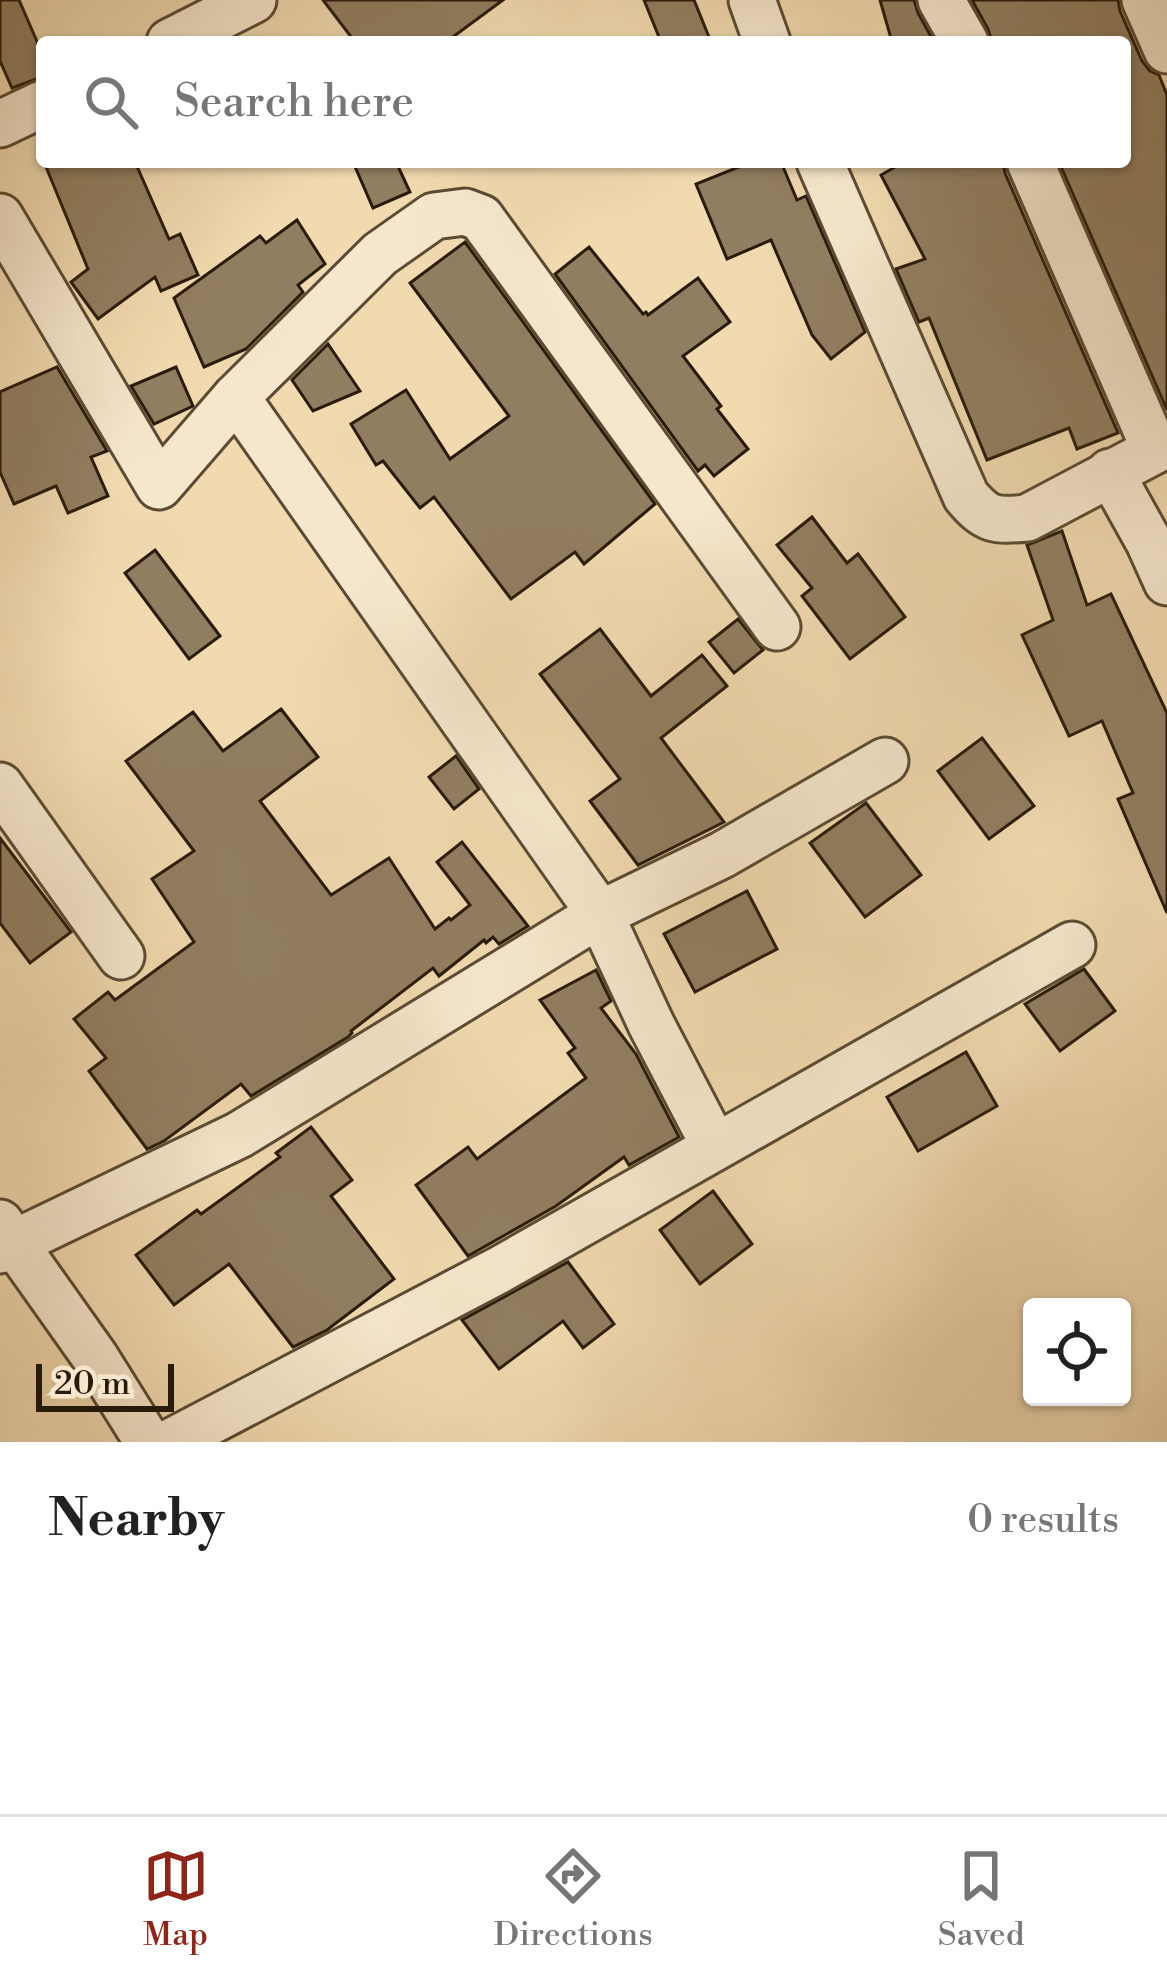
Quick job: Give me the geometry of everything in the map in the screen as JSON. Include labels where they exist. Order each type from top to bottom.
[{"type":"street","points":[[182,36],[253,0]]},
{"type":"street","points":[[752,0],[765,36]]},
{"type":"street","points":[[941,0],[962,36]]},
{"type":"street","points":[[1144,0],[1167,50]]},
{"type":"street","points":[[0,124],[36,107]]},
{"type":"street","points":[[823,168],[965,496],[982,516],[1003,520],[1027,518],[1161,447],[1033,168]]},
{"type":"street","points":[[0,217],[160,486],[236,397],[380,254],[434,216],[465,212],[481,218],[777,627]]},
{"type":"street","points":[[236,397],[600,914],[715,1147]]},
{"type":"street","points":[[1110,472],[1167,582]]},
{"type":"street","points":[[148,1442],[95,1357],[4,1238],[239,1135],[600,914],[722,855],[885,761]]},
{"type":"street","points":[[0,786],[121,956]]},
{"type":"street","points":[[171,1442],[499,1270],[1072,944]]},
{"type":"building","points":[[0,0],[19,0],[36,39],[36,79],[12,88],[0,61]]},
{"type":"building","points":[[323,0],[503,0],[454,36],[350,36]]},
{"type":"building","points":[[644,0],[694,0],[709,36],[659,36]]},
{"type":"building","points":[[880,0],[914,0],[931,36],[890,36]]},
{"type":"building","points":[[972,0],[1118,0],[1131,36],[990,36]]},
{"type":"building","points":[[1131,36],[1142,61],[1159,75],[1167,95],[1167,410],[1062,168],[1131,168]]},
{"type":"building","points":[[46,168],[138,168],[169,239],[180,234],[198,275],[161,291],[155,277],[98,319],[71,282],[88,269]]},
{"type":"building","points":[[356,168],[399,168],[410,192],[373,208]]},
{"type":"building","points":[[736,168],[784,168],[797,200],[806,196],[865,332],[831,359],[812,335],[771,240],[727,259],[696,184]]},
{"type":"building","points":[[893,168],[1004,168],[1118,433],[1077,449],[1069,428],[987,460],[929,318],[919,322],[896,269],[925,259],[881,175]]},
{"type":"building","points":[[297,220],[325,264],[298,285],[303,292],[246,349],[204,367],[174,298],[260,236],[266,243]]},
{"type":"building","points":[[465,242],[655,504],[584,564],[575,552],[511,599],[434,497],[420,508],[383,461],[376,465],[351,424],[406,390],[450,459],[509,416],[410,283]]},
{"type":"building","points":[[589,247],[643,314],[698,278],[730,322],[683,356],[748,449],[714,476],[705,465],[698,471],[555,274]]},
{"type":"building","points":[[328,344],[360,391],[313,411],[292,380]]},
{"type":"building","points":[[57,367],[107,451],[91,457],[108,496],[68,513],[56,486],[14,504],[0,472],[0,392]]},
{"type":"building","points":[[176,367],[193,406],[154,424],[131,386]]},
{"type":"building","points":[[812,517],[847,563],[858,554],[905,617],[850,659],[802,596],[812,588],[777,545]]},
{"type":"building","points":[[1062,531],[1087,605],[1111,594],[1167,713],[1167,913],[1118,799],[1133,793],[1102,721],[1069,736],[1022,635],[1053,620],[1027,545]]},
{"type":"building","points":[[155,550],[220,636],[189,659],[125,573]]},
{"type":"building","points":[[738,619],[763,650],[734,673],[709,642]]},
{"type":"building","points":[[600,629],[651,696],[702,655],[727,686],[661,738],[724,822],[638,865],[590,801],[620,779],[540,674]]},
{"type":"building","points":[[281,709],[318,757],[260,801],[331,895],[389,858],[435,929],[470,905],[437,862],[462,842],[528,926],[499,944],[493,937],[484,940],[439,976],[433,968],[348,1037],[251,1096],[241,1084],[147,1149],[89,1071],[106,1058],[74,1019],[108,992],[115,1000],[194,942],[152,879],[194,851],[126,761],[193,712],[223,751]]},
{"type":"building","points":[[982,738],[1034,806],[989,839],[938,771]]},
{"type":"building","points":[[456,756],[479,789],[454,809],[429,777]]},
{"type":"building","points":[[866,803],[921,875],[865,917],[810,843]]},
{"type":"building","points":[[0,838],[71,932],[30,963],[0,923]]},
{"type":"building","points":[[747,891],[777,949],[695,992],[664,934]]},
{"type":"building","points":[[1084,969],[1115,1011],[1060,1051],[1025,1004]]},
{"type":"building","points":[[596,970],[611,1001],[601,1008],[636,1054],[679,1137],[629,1165],[624,1157],[556,1206],[468,1256],[416,1185],[468,1147],[477,1159],[586,1078],[568,1053],[575,1048],[540,1000]]},
{"type":"building","points":[[966,1052],[997,1106],[918,1151],[887,1097]]},
{"type":"building","points":[[311,1127],[352,1180],[331,1196],[394,1279],[327,1330],[293,1347],[229,1264],[174,1305],[136,1255],[280,1157],[276,1153]]},
{"type":"building","points":[[713,1191],[752,1244],[700,1284],[660,1230]]},
{"type":"building","points":[[568,1262],[614,1324],[583,1348],[563,1321],[499,1369],[462,1320]]}]
